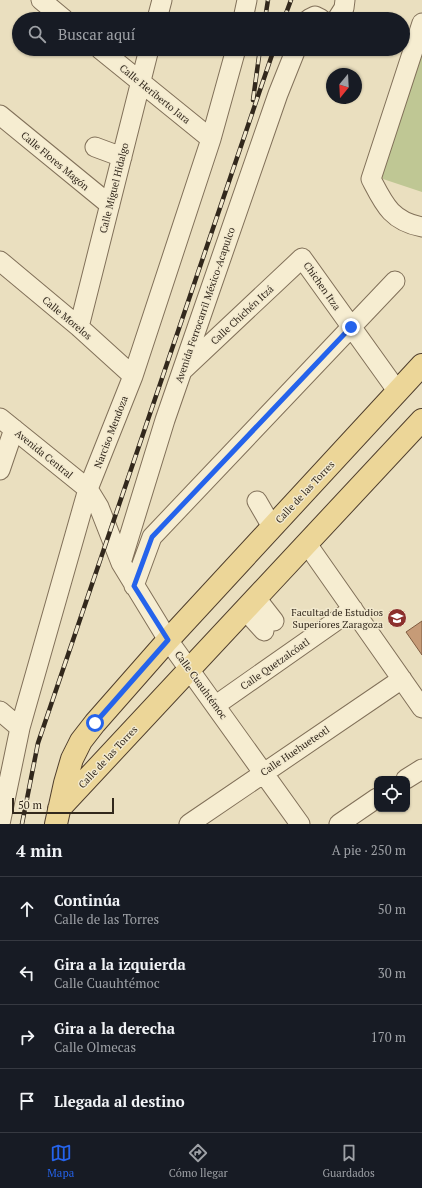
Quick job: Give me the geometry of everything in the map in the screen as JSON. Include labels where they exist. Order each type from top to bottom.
[{"type":"main road","name":"Calle de las Torres","points":[[57,817],[72,759],[81,741],[168,640],[422,365]]},
{"type":"main road","name":"Calle de las Torres","points":[[57,817],[250,604],[421,423]]},
{"type":"street","points":[[41,0],[56,12]]},
{"type":"street","points":[[159,12],[162,0]]},
{"type":"street","points":[[244,12],[247,0]]},
{"type":"street","points":[[341,12],[344,8],[345,0]]},
{"type":"street","points":[[422,23],[371,179],[386,208],[409,225],[422,227]]},
{"type":"street","name":"Calle Heriberto Jara","points":[[108,56],[211,139]]},
{"type":"street","name":"Calle Miguel Hidalgo","points":[[79,327],[147,56]]},
{"type":"street","name":"Narciso Mendoza","points":[[0,824],[20,728],[88,489],[133,376],[211,139],[234,56]]},
{"type":"street","name":"Avenida Ferrocarril México-Acapulco","points":[[121,563],[165,420],[268,124],[293,56]]},
{"type":"street","name":"Calle Flores Magón","points":[[0,115],[110,205]]},
{"type":"street","points":[[95,147],[122,157]]},
{"type":"street","name":"Calle Chichén Itzá","points":[[182,371],[302,258]]},
{"type":"street","name":"Chichen Itza","points":[[302,258],[398,392]]},
{"type":"street","name":"Calle Morelos","points":[[0,261],[79,327],[133,376]]},
{"type":"street","points":[[134,586],[152,537],[395,281]]},
{"type":"street","points":[[0,470],[7,423]]},
{"type":"street","name":"Avenida Central","points":[[7,423],[88,489]]},
{"type":"street","name":"Calle Cuauhtémoc","points":[[88,489],[99,507],[121,563],[168,640],[300,824]]},
{"type":"street","points":[[257,501],[272,527]]},
{"type":"street","points":[[307,544],[422,708]]},
{"type":"street","points":[[250,604],[269,626]]},
{"type":"street","name":"Calle Quetzalcóatl","points":[[216,705],[353,610]]},
{"type":"street","name":"Calle Huehueteotl","points":[[188,824],[402,679]]},
{"type":"street","points":[[0,711],[20,728]]},
{"type":"street","points":[[410,776],[422,768]]},
{"type":"street","points":[[338,824],[374,800]]},
{"type":"green space","points":[[422,36],[422,192],[374,176]]},
{"type":"building","points":[[422,621],[422,655],[406,632]]},
{"type":"railway","points":[[266,12],[268,0]]},
{"type":"railway","points":[[287,12],[291,0]]},
{"type":"railway","points":[[253,100],[259,56]]},
{"type":"railway","points":[[22,824],[38,743],[272,56]]},
{"type":"place","name":"Facultad de Estudios Superiores Zaragoza","points":[[397,618]]},
{"type":"route","points":[[95,723],[168,640],[134,586],[152,537],[351,327]]}]
